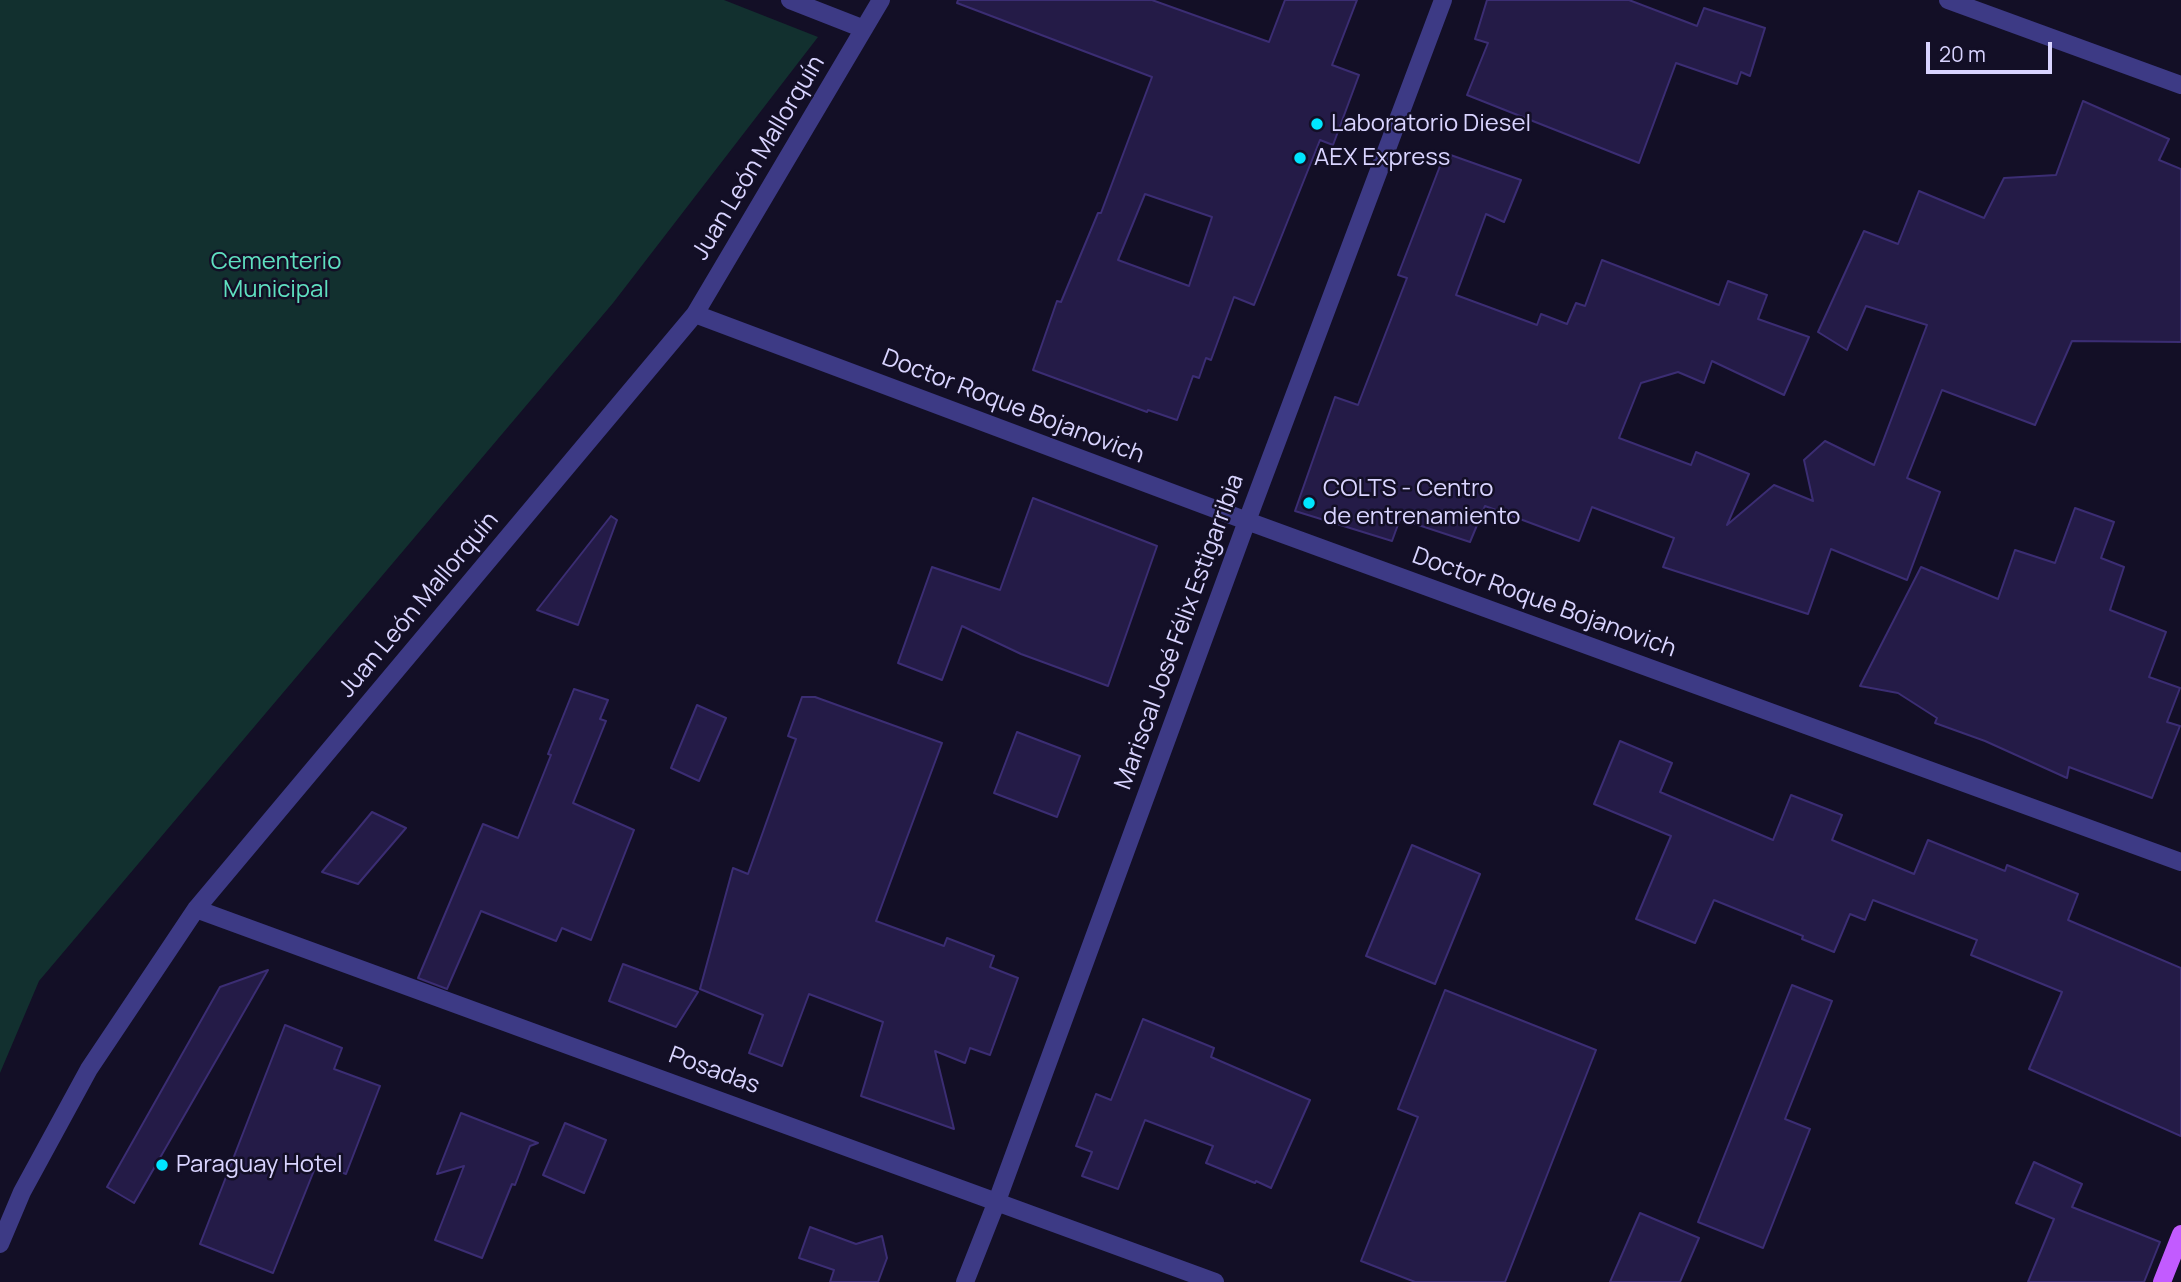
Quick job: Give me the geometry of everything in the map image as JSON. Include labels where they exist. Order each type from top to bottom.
[{"type":"main road","points":[[2162,1282],[2181,1234]]},
{"type":"street","points":[[790,0],[863,29]]},
{"type":"street","name":"Juan León Mallorquín","points":[[0,1244],[22,1192],[89,1069],[196,909],[695,314],[881,0]]},
{"type":"street","name":"Mariscal José Félix Estigarribia","points":[[965,1282],[1443,0]]},
{"type":"street","points":[[1948,0],[2181,85]]},
{"type":"street","name":"Doctor Roque Bojanovich","points":[[695,314],[1247,521],[2181,862]]},
{"type":"street","name":"Posadas","points":[[196,909],[1215,1282]]},
{"type":"green space","name":"Cementerio Municipal","points":[[0,0],[724,0],[818,37],[613,303],[39,981],[0,1073]]},
{"type":"building","points":[[958,0],[1152,0],[1269,42],[1285,0],[1357,0],[1332,65],[1359,75],[1333,145],[1320,140],[1254,305],[1234,297],[1211,360],[1206,358],[1199,378],[1193,376],[1177,420],[1148,410],[1147,412],[1033,370],[1057,301],[1061,302],[1098,213],[1101,213],[1152,77],[957,3]],"holes":[[[1145,194],[1212,217],[1189,286],[1118,260]]]},
{"type":"building","points":[[1487,0],[1629,0],[1697,26],[1704,8],[1765,28],[1750,76],[1741,72],[1737,84],[1676,63],[1639,163],[1467,95],[1488,43],[1475,39]]},
{"type":"building","points":[[2083,101],[2169,139],[2159,160],[2181,169],[2181,342],[2072,341],[2035,425],[1942,390],[1907,478],[1940,492],[1907,580],[1831,549],[1808,614],[1663,567],[1674,538],[1592,507],[1579,541],[1485,506],[1470,542],[1400,519],[1392,541],[1295,511],[1335,397],[1358,405],[1407,278],[1398,275],[1445,153],[1521,180],[1504,222],[1486,214],[1456,295],[1537,325],[1541,314],[1567,324],[1576,303],[1585,306],[1602,260],[1719,305],[1728,281],[1767,295],[1758,319],[1809,337],[1784,395],[1712,361],[1704,383],[1678,372],[1641,383],[1619,438],[1691,465],[1696,452],[1749,474],[1727,525],[1774,485],[1813,501],[1804,460],[1825,441],[1874,465],[1927,325],[1866,306],[1847,350],[1818,332],[1864,231],[1898,244],[1919,191],[1984,218],[2004,178],[2056,175]]},
{"type":"building","points":[[1033,498],[1157,546],[1108,686],[1021,654],[962,626],[942,680],[898,663],[932,567],[1000,590]]},
{"type":"building","points":[[2075,508],[2114,522],[2101,558],[2124,567],[2110,610],[2166,632],[2149,677],[2180,688],[2167,722],[2180,726],[2152,798],[2069,767],[2067,778],[1985,741],[1935,723],[1937,718],[1898,693],[1860,686],[1921,567],[1998,599],[2015,550],[2055,563]]},
{"type":"building","points":[[611,516],[617,520],[578,625],[537,610]]},
{"type":"building","points":[[574,689],[608,700],[600,719],[606,721],[573,803],[634,830],[591,940],[562,928],[556,941],[481,911],[447,989],[418,978],[483,824],[518,838]]},
{"type":"building","points":[[802,697],[815,697],[942,743],[876,921],[944,946],[947,938],[994,956],[990,967],[1018,978],[990,1055],[970,1048],[965,1063],[935,1051],[954,1129],[861,1096],[883,1022],[809,994],[782,1066],[749,1053],[763,1015],[700,989],[733,868],[748,874],[796,739],[788,736]]},
{"type":"building","points":[[697,705],[726,718],[699,781],[671,768]]},
{"type":"building","points":[[1017,732],[1080,756],[1057,817],[994,793]]},
{"type":"building","points":[[1620,741],[1672,763],[1660,792],[1773,840],[1791,795],[1842,815],[1832,840],[1914,874],[1928,840],[2005,871],[2007,865],[2078,894],[2068,920],[2181,968],[2181,1136],[2029,1069],[2062,992],[1971,955],[1977,940],[1873,900],[1865,920],[1850,914],[1834,952],[1802,939],[1803,936],[1714,900],[1695,943],[1636,919],[1671,836],[1594,804]]},
{"type":"building","points":[[372,812],[406,828],[358,884],[322,872]]},
{"type":"building","points":[[1412,845],[1480,874],[1435,984],[1366,956]]},
{"type":"building","points":[[623,964],[698,992],[676,1027],[609,1001]]},
{"type":"building","points":[[268,970],[134,1203],[107,1187],[220,987]]},
{"type":"building","points":[[1792,985],[1832,1001],[1785,1119],[1810,1129],[1763,1248],[1698,1222]]},
{"type":"building","points":[[1445,990],[1596,1050],[1505,1282],[1415,1282],[1361,1261],[1418,1117],[1398,1109]]},
{"type":"building","points":[[1143,1019],[1214,1048],[1211,1057],[1310,1100],[1271,1188],[1206,1163],[1213,1146],[1145,1120],[1118,1189],[1082,1176],[1092,1152],[1076,1146],[1096,1094],[1111,1100]]},
{"type":"building","points":[[285,1025],[342,1048],[334,1069],[380,1086],[346,1174],[317,1163],[273,1273],[200,1244]]},
{"type":"building","points":[[461,1113],[538,1143],[530,1146],[482,1258],[435,1240],[464,1166],[437,1174]]},
{"type":"building","points":[[565,1123],[606,1140],[584,1193],[543,1175]]},
{"type":"building","points":[[2034,1162],[2082,1184],[2072,1207],[2160,1242],[2144,1282],[2028,1282],[2054,1219],[2016,1203]]},
{"type":"building","points":[[1640,1213],[1699,1238],[1680,1282],[1610,1282]]},
{"type":"building","points":[[810,1227],[856,1244],[882,1236],[887,1258],[878,1282],[830,1282],[834,1270],[799,1258]]},
{"type":"place","name":"Laboratorio Diesel","points":[[1317,124]]},
{"type":"place","name":"AEX Express","points":[[1300,158]]},
{"type":"place","name":"COLTS - Centro de entrenamiento","points":[[1309,503]]},
{"type":"place","name":"Paraguay Hotel","points":[[162,1165]]}]
